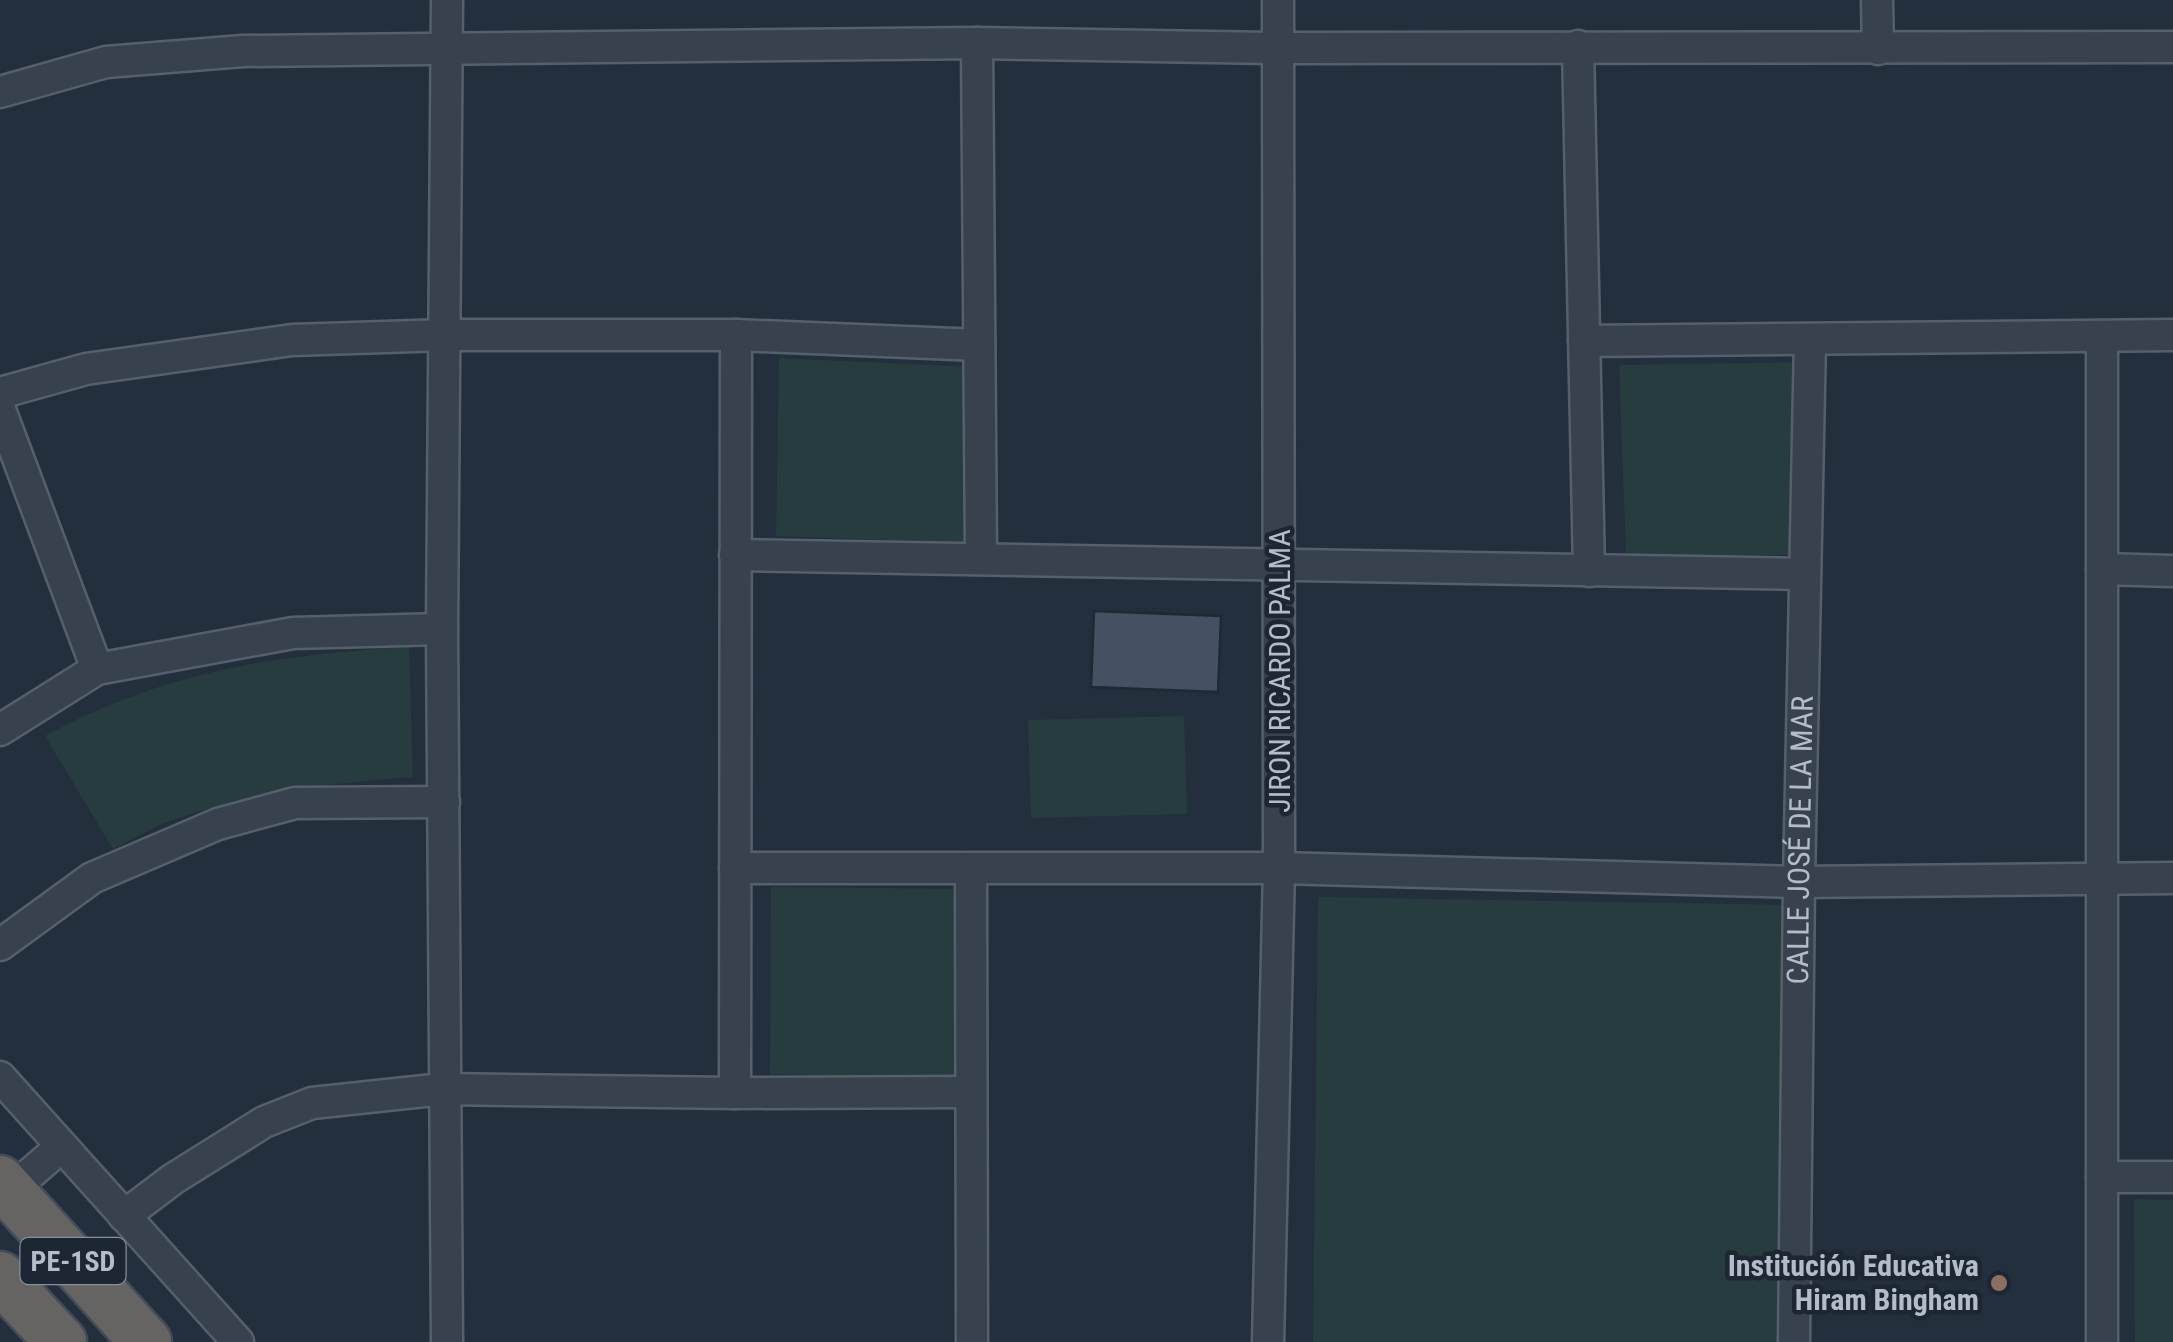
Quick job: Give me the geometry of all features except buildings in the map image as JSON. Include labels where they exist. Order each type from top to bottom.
[{"type":"highway","name":"PE-1SD","points":[[3,1191],[146,1342]]},
{"type":"highway","name":"PE-1SD","points":[[0,1277],[61,1342]]},
{"type":"street","points":[[447,0],[442,629],[447,1342]]},
{"type":"street","name":"JIRON RICARDO PALMA","points":[[1268,1342],[1279,868],[1278,0]]},
{"type":"street","points":[[1877,0],[1878,49]]},
{"type":"street","points":[[977,43],[981,560]]},
{"type":"street","points":[[0,92],[106,62],[243,50],[977,43],[1278,48],[2173,47]]},
{"type":"street","points":[[1578,46],[1589,571]]},
{"type":"street","points":[[0,393],[86,369],[292,340],[446,335],[736,336],[979,345]]},
{"type":"street","points":[[1584,341],[2173,335]]},
{"type":"street","points":[[735,1094],[736,336]]},
{"type":"street","points":[[2102,336],[2102,1342]]},
{"type":"street","name":"CALLE JOSÉ DE LA MAR","points":[[1794,1342],[1810,339]]},
{"type":"street","points":[[0,410],[97,669]]},
{"type":"street","points":[[736,555],[1805,574]]},
{"type":"street","points":[[2102,569],[2173,571]]},
{"type":"street","points":[[0,730],[97,669],[293,633],[442,629]]},
{"type":"street","points":[[0,945],[92,878],[218,824],[295,803],[444,802]]},
{"type":"street","points":[[735,868],[1279,868],[1799,882],[2173,878]]},
{"type":"street","points":[[971,869],[972,1342]]},
{"type":"street","points":[[0,1077],[238,1342]]},
{"type":"street","points":[[124,1216],[264,1122],[312,1103],[443,1089],[735,1094],[970,1092]]},
{"type":"street","points":[[3,1191],[62,1146]]},
{"type":"street","points":[[2102,1177],[2173,1177]]},
{"type":"green space","points":[[779,358],[974,367],[976,543],[776,536]]},
{"type":"green space","points":[[1809,362],[1806,555],[1626,555],[1619,365]]},
{"type":"green space","points":[[409,647],[413,777],[263,795],[168,822],[113,849],[45,736],[134,696],[221,670],[312,655]]},
{"type":"green space","points":[[1184,716],[1187,814],[1031,818],[1028,720]]},
{"type":"green space","points":[[771,887],[970,889],[969,1079],[770,1074]]},
{"type":"green space","points":[[1318,897],[1793,905],[1786,1342],[1313,1342]]},
{"type":"green space","points":[[2134,1199],[2173,1200],[2173,1342],[2135,1342]]},
{"type":"place","name":"Institución Educativa Hiram Bingham","points":[[1999,1283]]}]
